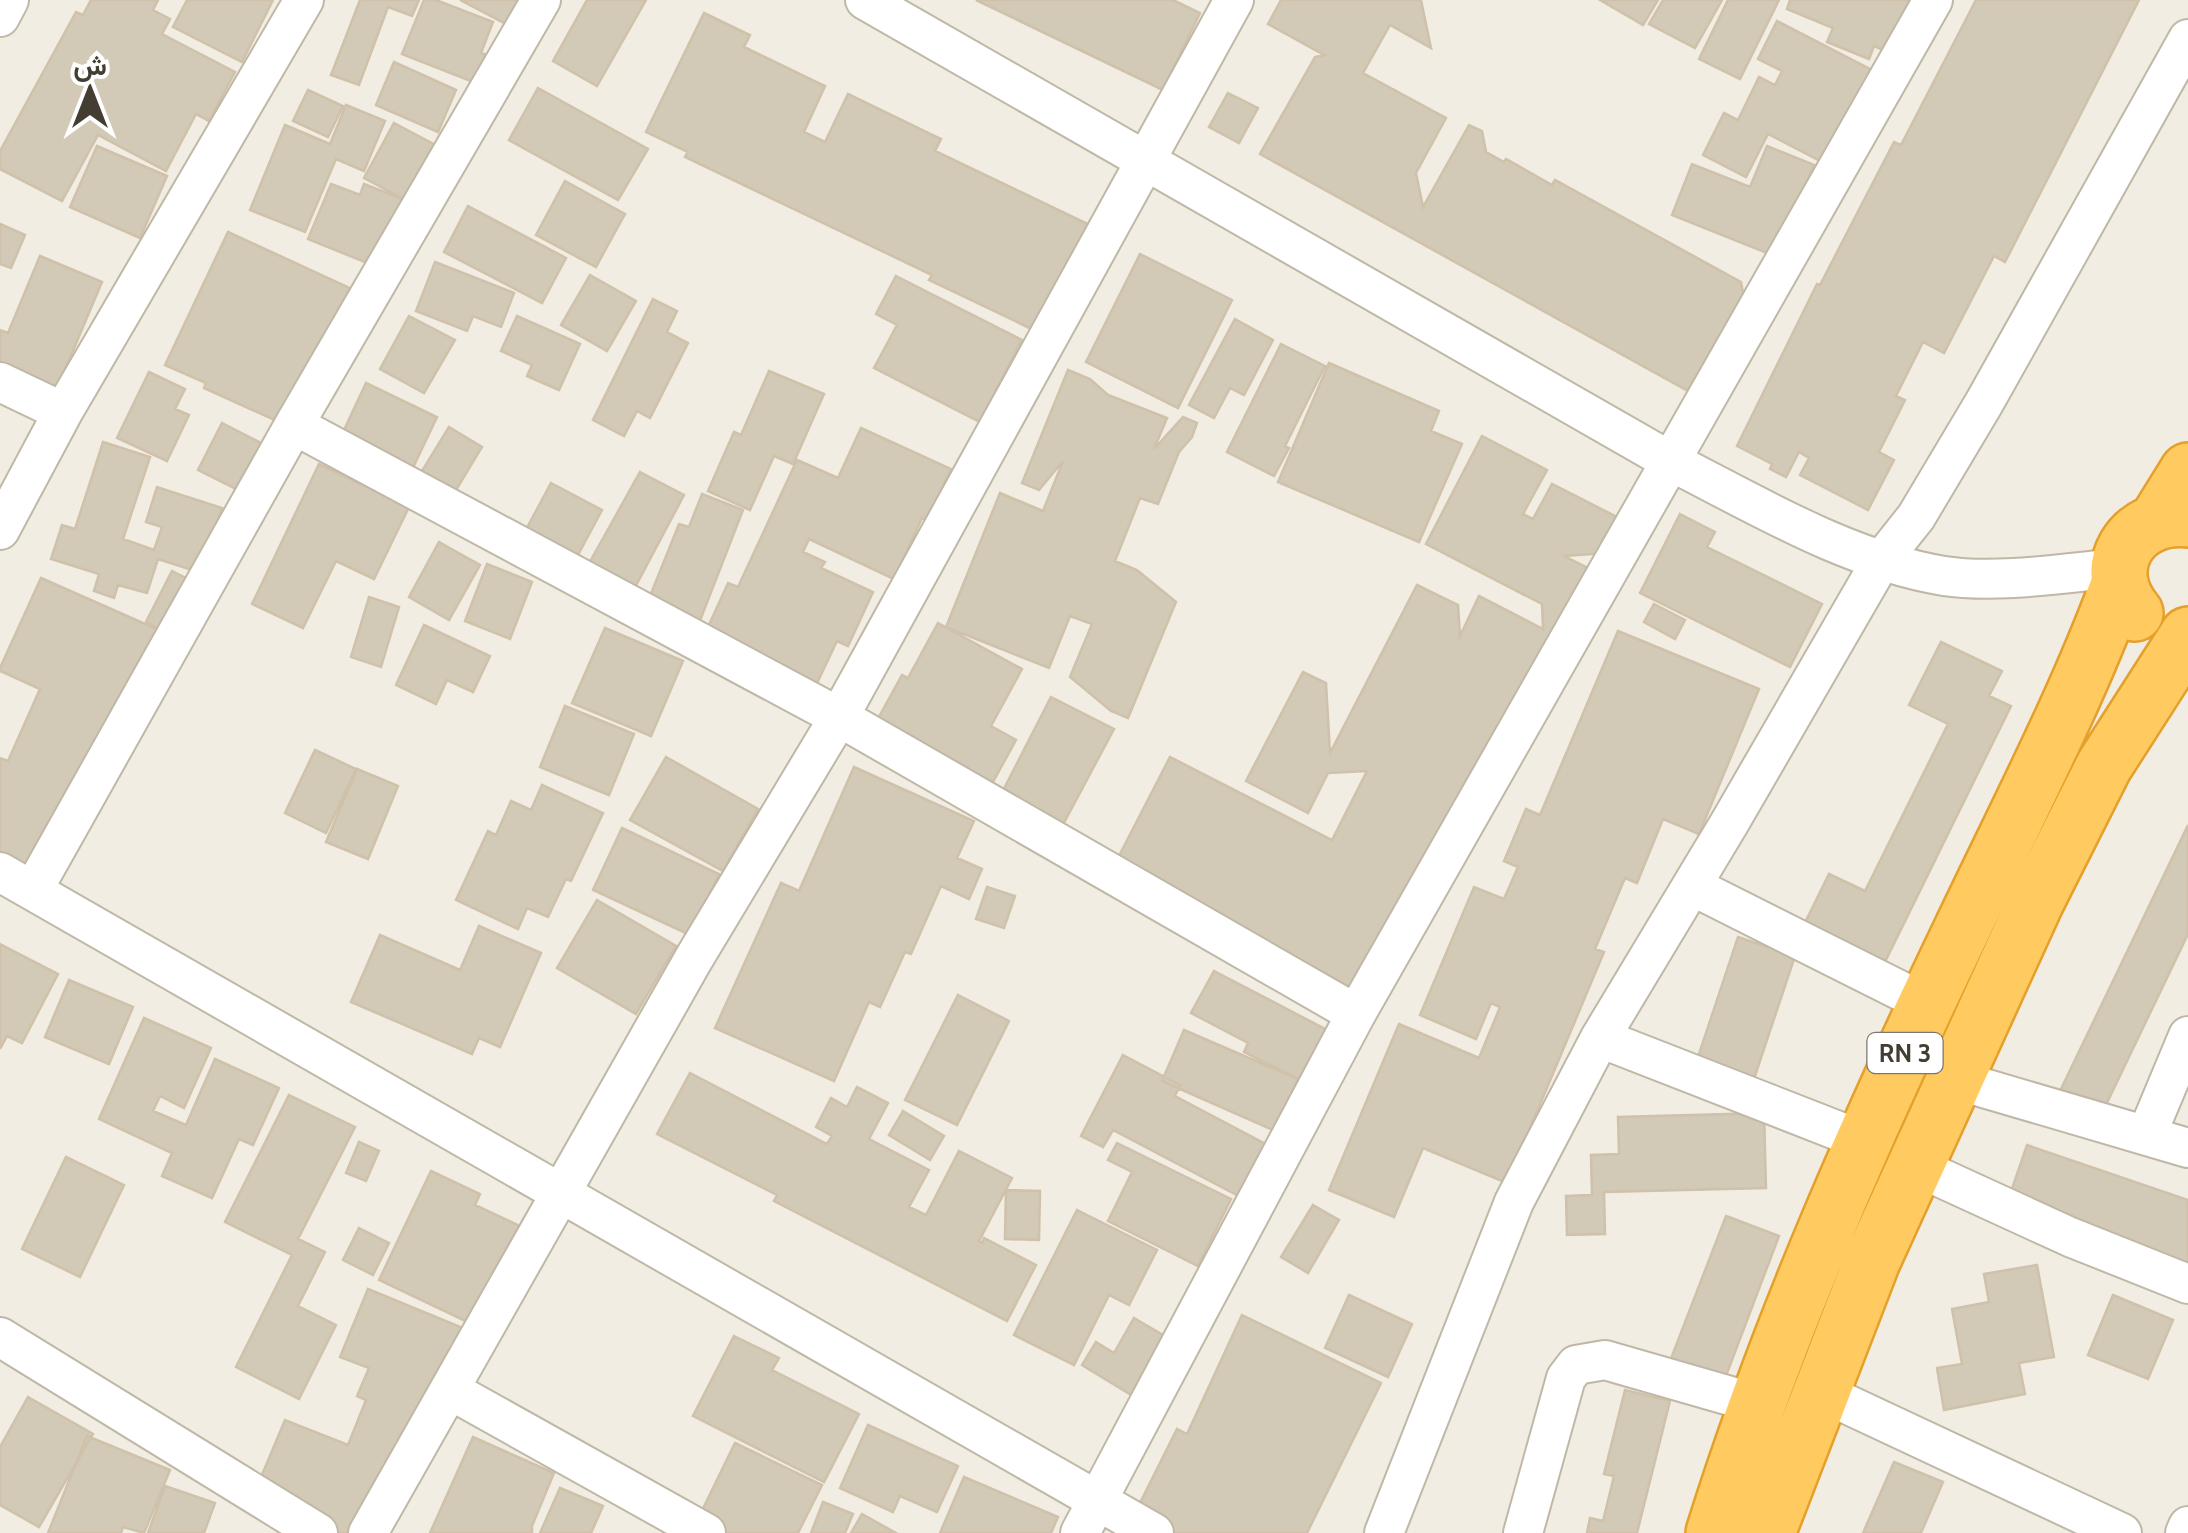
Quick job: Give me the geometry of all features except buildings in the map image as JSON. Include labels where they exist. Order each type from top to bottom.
[{"type":"highway","points":[[2188,472],[2172,520],[2131,539],[2119,576],[2126,602],[2138,617],[2154,627],[2188,632]]},
{"type":"highway","name":"RN 3","points":[[1714,1533],[1758,1404],[1864,1141],[2078,689],[2119,576]]},
{"type":"highway","name":"RN 3","points":[[1767,1533],[1872,1261],[2035,903],[2104,766],[2188,632]]},
{"type":"street","points":[[0,18],[9,0]]},
{"type":"street","points":[[0,530],[64,412],[304,0]]},
{"type":"street","points":[[541,0],[294,424],[16,881],[1154,1533]]},
{"type":"street","points":[[865,0],[1670,461],[1781,517],[1880,560],[1946,576],[2119,576]]},
{"type":"street","points":[[368,1533],[693,960],[839,716],[1234,0]]},
{"type":"street","points":[[1080,1533],[1356,1014],[1933,0]]},
{"type":"street","points":[[1384,1533],[1514,1202],[1600,1038],[1880,560],[1916,517],[1974,420],[2188,39]]},
{"type":"street","points":[[0,382],[64,412]]},
{"type":"street","points":[[294,424],[839,716],[1356,1014]]},
{"type":"street","points":[[1692,886],[1927,1004]]},
{"type":"street","points":[[2147,1134],[2188,1036]]},
{"type":"street","points":[[1600,1038],[1864,1141]]},
{"type":"street","points":[[1953,1080],[2188,1148]]},
{"type":"street","points":[[1915,1166],[2188,1284]]},
{"type":"street","points":[[0,1338],[318,1533]]},
{"type":"street","points":[[1523,1533],[1566,1378],[1576,1365],[1605,1360],[1758,1404]]},
{"type":"street","points":[[450,1390],[706,1533]]},
{"type":"street","points":[[1821,1392],[2122,1533]]},
{"type":"street","points":[[2185,1533],[2188,1526]]}]
